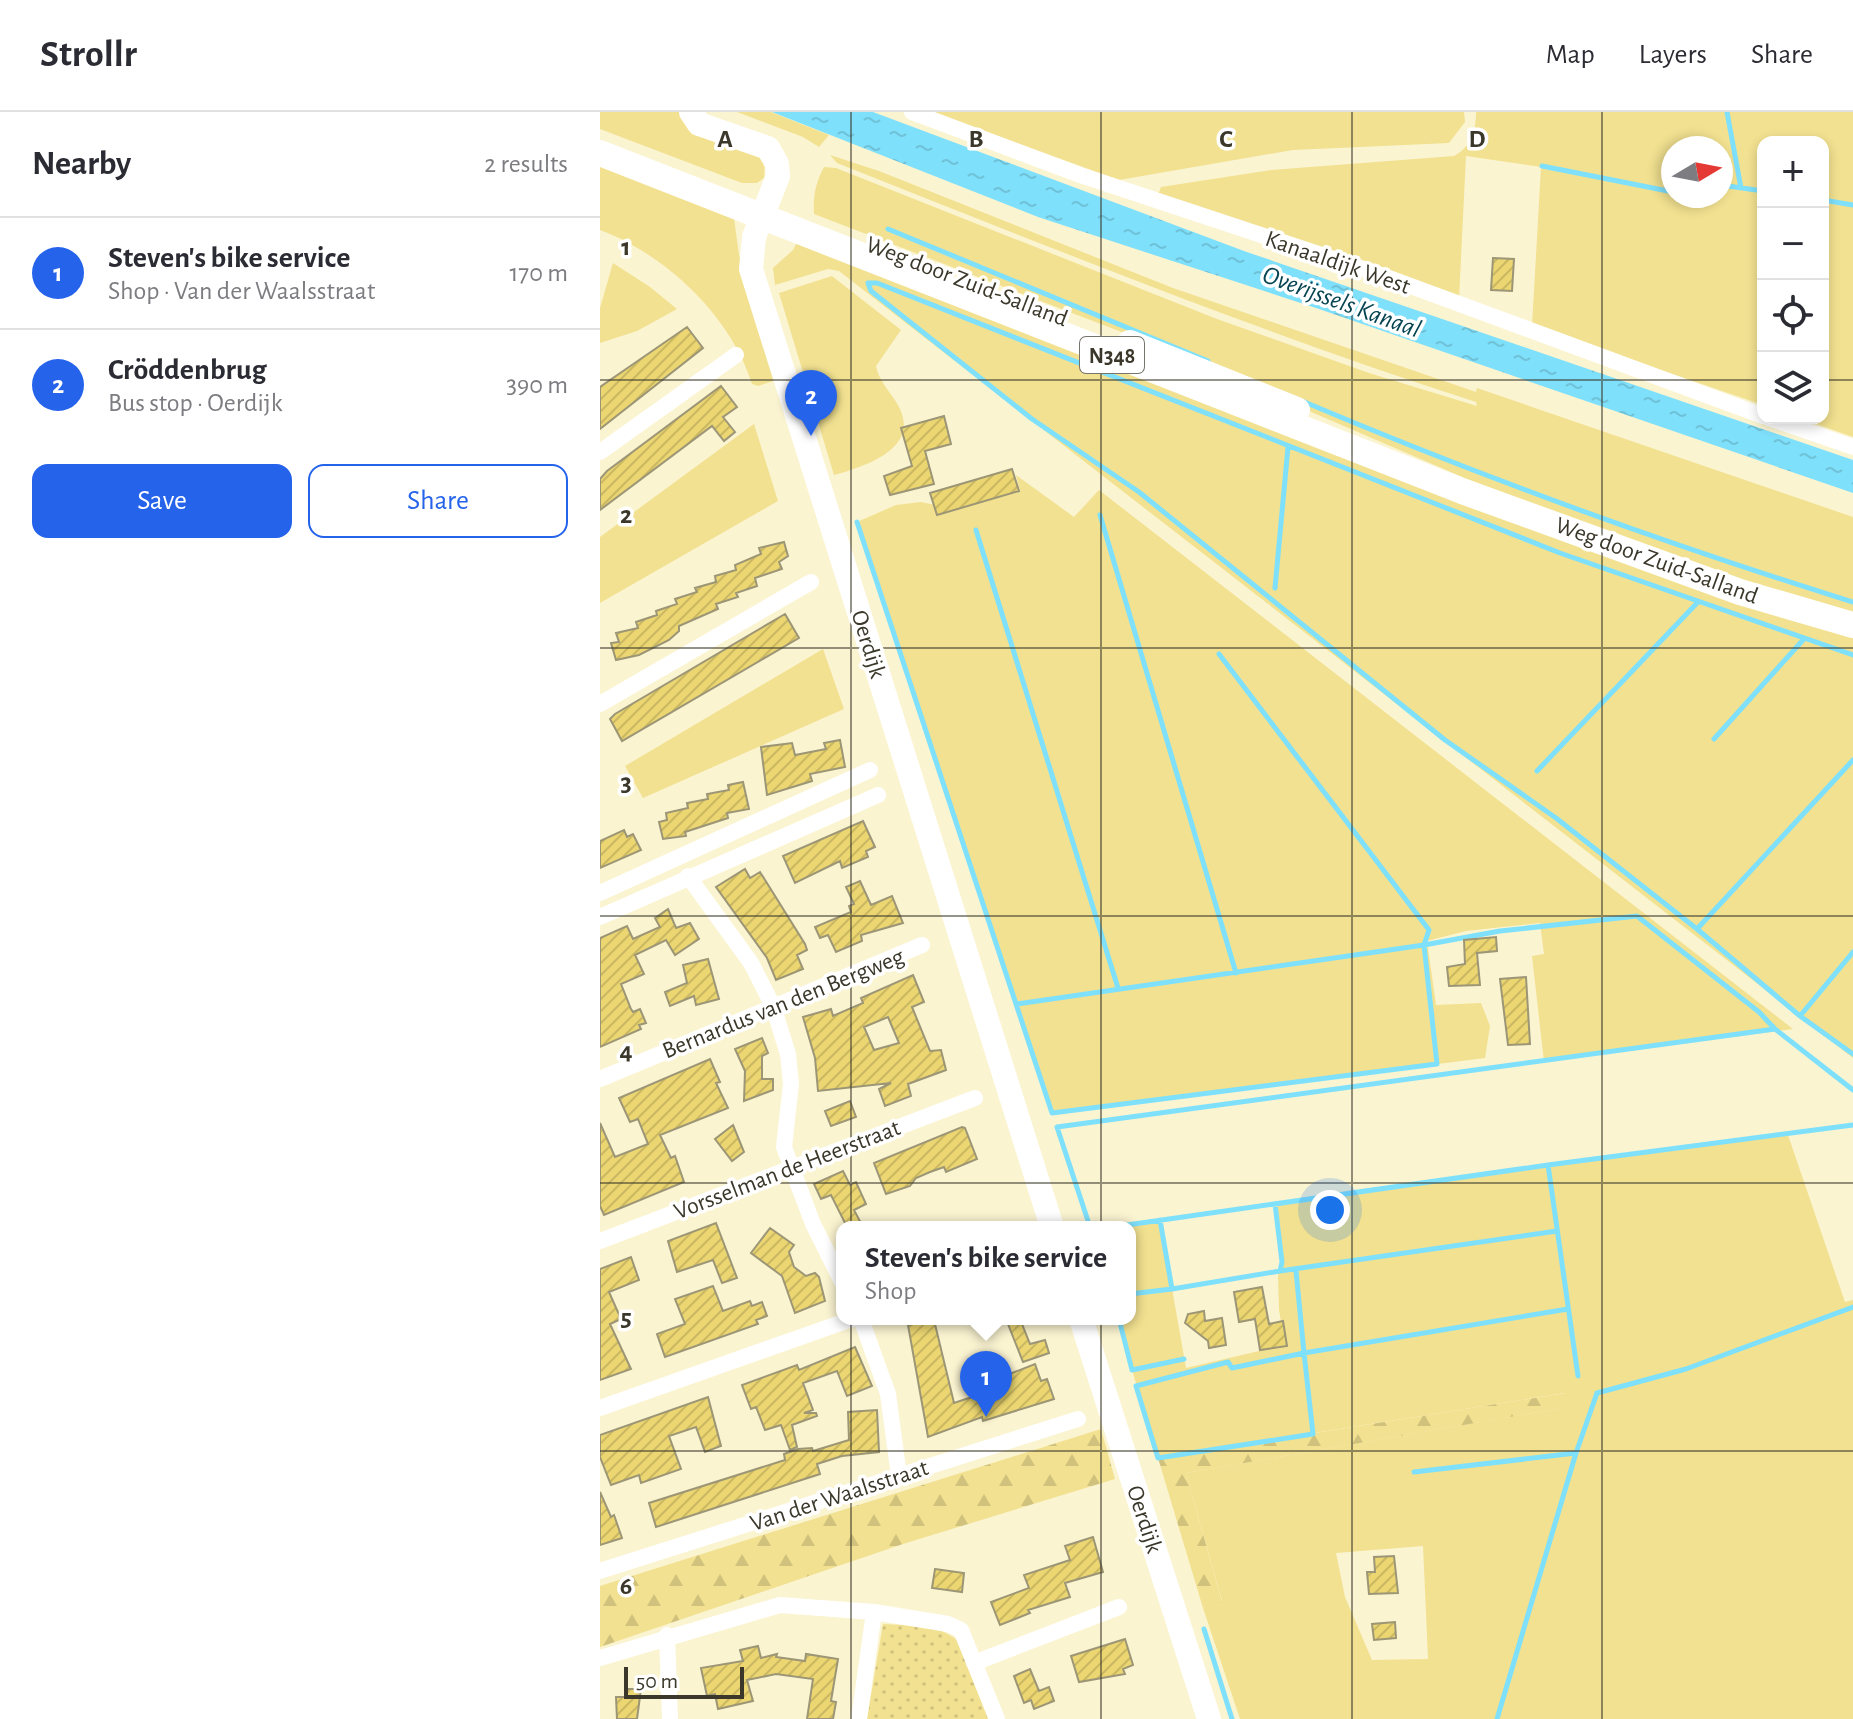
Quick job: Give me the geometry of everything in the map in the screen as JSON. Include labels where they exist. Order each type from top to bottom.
[{"type":"main road","name":"Weg door Zuid-Salland","points":[[600,136],[766,211],[1462,491],[1740,592],[1853,625]]},
{"type":"main road","name":"Weg door Zuid-Salland","points":[[600,153],[766,211]]},
{"type":"street","name":"Oerdijk","points":[[691,112],[699,124],[768,148],[779,170],[751,248],[751,269],[1050,1221]]},
{"type":"street","name":"Kanaaldijk West","points":[[912,112],[1080,175],[1370,271],[1757,414]]},
{"type":"street","points":[[600,452],[736,355]]},
{"type":"street","points":[[1786,424],[1853,447]]},
{"type":"street","points":[[600,704],[811,582]]},
{"type":"street","points":[[600,893],[870,770]]},
{"type":"street","points":[[600,917],[878,795]]},
{"type":"street","points":[[665,863],[682,879],[751,963],[773,1006],[788,1054],[791,1084],[784,1147],[813,1224],[836,1270]]},
{"type":"street","name":"Bernardus van den Bergweg","points":[[600,1079],[922,945]]},
{"type":"street","name":"Vorsselman de Heerstraat","points":[[600,1241],[975,1098]]},
{"type":"street","points":[[600,1408],[836,1325]]},
{"type":"street","points":[[863,1325],[888,1394],[899,1476]]},
{"type":"street","name":"Oerdijk","points":[[1083,1325],[1209,1719]]},
{"type":"street","name":"Van der Waalsstraat","points":[[600,1571],[1078,1419]]},
{"type":"street","points":[[600,1658],[667,1635],[780,1605],[874,1612],[954,1626],[961,1630],[997,1719]]},
{"type":"street","points":[[974,1663],[1119,1607]]},
{"type":"street","points":[[859,1719],[874,1612]]},
{"type":"street","points":[[667,1635],[670,1719]]},
{"type":"green space","points":[[600,112],[683,112],[765,161],[764,178],[757,183],[742,183],[600,129]]},
{"type":"green space","points":[[737,112],[771,112],[829,135],[819,147],[803,137]]},
{"type":"green space","points":[[931,112],[1464,112],[1465,122],[1449,143],[1293,150],[1119,180]]},
{"type":"green space","points":[[1476,112],[1853,112],[1853,437],[1816,424],[1829,424],[1829,136],[1757,136],[1757,403],[1532,326],[1541,167],[1466,156],[1459,300],[1158,195],[1161,187],[1271,170],[1454,156],[1468,143],[1474,132]]},
{"type":"green space","points":[[830,155],[879,171],[1173,288],[1853,517],[1853,615],[1793,599],[1474,482],[1158,346],[814,214],[815,190],[821,173],[824,167],[836,168],[1217,319],[1369,373],[1477,406],[1476,402],[1314,347],[1075,257],[837,163]]},
{"type":"green space","points":[[600,160],[734,218],[739,255],[779,379],[758,386],[752,384],[729,335],[692,290],[648,255],[600,230]]},
{"type":"green space","points":[[799,238],[1679,583],[1853,638],[1853,1058],[839,271],[828,269],[775,285],[773,268],[793,250]]},
{"type":"green space","points":[[613,263],[677,309],[637,331],[600,343],[600,308]]},
{"type":"green space","points":[[832,276],[901,330],[876,366],[900,409],[904,423],[902,435],[885,454],[834,475],[779,293]]},
{"type":"green space","points":[[754,424],[778,501],[600,603],[600,537]]},
{"type":"green space","points":[[1016,475],[1074,517],[1099,490],[1793,1029],[1544,1062],[1532,956],[1544,954],[1540,923],[1466,931],[1427,941],[1436,1005],[1481,1003],[1490,1026],[1485,1058],[1052,1113],[857,522],[896,505],[921,502],[954,509],[1020,491]]},
{"type":"green space","points":[[823,649],[844,709],[643,798],[625,766]]},
{"type":"green space","points":[[1787,1132],[1845,1302],[1853,1300],[1853,1719],[1240,1719],[1203,1608],[1222,1601],[1186,1473],[1567,1407],[1565,1393],[1158,1458],[1119,1325],[1136,1325],[1136,1224],[1160,1220],[1186,1368],[1285,1345],[1279,1310],[1278,1276],[1282,1262],[1275,1204]],"holes":[[[1423,1546],[1428,1659],[1372,1660],[1345,1597],[1336,1553]]]},
{"type":"green space","points":[[1566,1393],[1568,1407],[1186,1473],[1222,1602],[1203,1608],[1158,1458]]},
{"type":"green space","points":[[1101,1429],[1115,1479],[903,1544],[600,1647],[600,1586]]},
{"type":"green space","points":[[883,1624],[932,1628],[958,1641],[988,1719],[867,1719]]},
{"type":"water","name":"Overijssels Kanaal","points":[[772,112],[873,112],[1244,251],[1853,460],[1853,493],[1319,309],[1038,217]]},
{"type":"building","points":[[1493,258],[1514,259],[1512,291],[1491,290]]},
{"type":"building","points":[[687,327],[703,348],[600,429],[600,387]]},
{"type":"building","points":[[721,386],[737,407],[723,417],[735,432],[724,441],[712,426],[600,510],[600,479],[607,471]]},
{"type":"building","points":[[944,416],[951,444],[925,451],[934,484],[890,495],[884,476],[912,466],[901,428]]},
{"type":"building","points":[[1012,469],[1019,491],[937,515],[930,493]]},
{"type":"building","points":[[784,542],[788,556],[779,562],[782,569],[755,578],[757,586],[736,593],[738,597],[716,604],[718,609],[679,626],[679,631],[669,640],[639,655],[616,660],[611,643],[619,642],[616,633],[638,628],[636,622],[677,604],[675,599],[697,592],[695,588],[716,582],[715,576],[736,570],[735,565],[761,554],[759,548]]},
{"type":"building","points":[[785,614],[799,638],[622,741],[610,719],[615,714]]},
{"type":"building","points":[[840,740],[845,767],[810,774],[812,781],[767,795],[761,747],[792,743],[795,755],[826,749],[824,743]]},
{"type":"building","points":[[743,782],[749,809],[727,813],[728,818],[685,832],[686,836],[663,839],[659,822],[667,820],[666,813],[688,808],[687,803],[708,799],[707,794],[729,790],[728,785]]},
{"type":"building","points":[[863,821],[875,847],[866,851],[868,857],[842,868],[840,861],[795,883],[783,856]]},
{"type":"building","points":[[624,830],[627,837],[633,834],[641,850],[600,868],[600,841]]},
{"type":"building","points":[[745,869],[750,878],[760,872],[805,944],[807,950],[797,955],[803,969],[776,980],[767,958],[716,887]]},
{"type":"building","points":[[860,881],[871,905],[892,896],[903,923],[861,935],[862,941],[836,952],[828,935],[820,938],[815,927],[851,912],[849,906],[854,904],[846,887]]},
{"type":"building","points":[[668,909],[676,928],[690,923],[699,939],[675,955],[666,940],[635,955],[644,974],[621,984],[631,1009],[633,1012],[640,1009],[646,1023],[639,1025],[641,1029],[600,1047],[600,938],[627,926],[633,939],[660,927],[655,918]]},
{"type":"building","points":[[1496,937],[1497,951],[1477,953],[1480,985],[1449,986],[1447,967],[1465,964],[1464,940]]},
{"type":"building","points":[[708,959],[719,999],[696,1005],[694,996],[670,1006],[665,992],[687,983],[683,965]]},
{"type":"building","points":[[913,975],[924,1002],[912,1007],[930,1051],[941,1050],[946,1070],[908,1084],[911,1096],[885,1106],[879,1089],[891,1083],[818,1091],[815,1058],[803,1017],[831,1009],[833,1016],[863,1003],[861,998]],"holes":[[[888,1017],[899,1043],[874,1050],[864,1027]]]},
{"type":"building","points":[[1526,977],[1530,1044],[1508,1045],[1500,979]]},
{"type":"building","points":[[762,1038],[768,1053],[762,1056],[762,1079],[773,1079],[773,1090],[744,1101],[745,1071],[735,1049]]},
{"type":"building","points":[[710,1059],[720,1082],[716,1083],[728,1108],[660,1135],[671,1158],[675,1156],[684,1182],[604,1215],[600,1206],[600,1123],[615,1157],[648,1144],[638,1119],[630,1122],[619,1098]]},
{"type":"building","points":[[850,1101],[856,1117],[831,1126],[825,1111]]},
{"type":"building","points":[[733,1125],[744,1152],[732,1161],[715,1139]]},
{"type":"building","points":[[962,1127],[977,1159],[946,1172],[944,1167],[930,1172],[916,1178],[910,1186],[886,1194],[874,1163]]},
{"type":"building","points":[[843,1171],[850,1185],[856,1182],[866,1204],[854,1210],[860,1221],[844,1221],[831,1195],[821,1199],[814,1184]]},
{"type":"building","points":[[716,1223],[737,1278],[722,1283],[713,1260],[677,1272],[668,1241]]},
{"type":"building","points":[[770,1228],[794,1245],[789,1252],[794,1267],[806,1276],[815,1273],[819,1277],[825,1301],[795,1313],[782,1276],[751,1253]]},
{"type":"building","points":[[631,1257],[639,1280],[609,1292],[621,1319],[610,1324],[631,1369],[600,1380],[600,1269]]},
{"type":"building","points":[[713,1286],[723,1311],[750,1301],[752,1306],[762,1302],[767,1316],[756,1320],[758,1324],[665,1357],[657,1334],[685,1324],[675,1299]]},
{"type":"building","points":[[1262,1287],[1269,1324],[1283,1321],[1287,1346],[1260,1350],[1255,1319],[1239,1322],[1234,1292]]},
{"type":"building","points":[[1204,1311],[1205,1321],[1222,1318],[1226,1345],[1209,1348],[1208,1341],[1185,1323],[1188,1314]]},
{"type":"building","points":[[908,1325],[935,1325],[954,1403],[1005,1386],[1002,1377],[1035,1364],[1041,1381],[1047,1379],[1054,1399],[983,1421],[982,1417],[928,1437]]},
{"type":"building","points":[[1008,1325],[1022,1325],[1030,1344],[1045,1340],[1049,1353],[1023,1362]]},
{"type":"building","points":[[855,1347],[872,1386],[847,1396],[837,1371],[803,1383],[813,1410],[804,1413],[816,1413],[817,1416],[792,1425],[797,1447],[790,1450],[781,1425],[765,1430],[756,1407],[751,1409],[742,1385],[797,1365],[799,1370]]},
{"type":"building","points":[[708,1397],[721,1446],[705,1452],[696,1427],[669,1436],[681,1469],[641,1483],[639,1475],[611,1485],[600,1457],[600,1435]]},
{"type":"building","points":[[877,1410],[879,1452],[842,1456],[817,1464],[820,1474],[656,1527],[649,1503],[785,1460],[784,1454],[798,1449],[812,1448],[813,1451],[849,1440],[848,1412]]},
{"type":"building","points":[[600,1492],[611,1517],[614,1515],[622,1538],[600,1545]]},
{"type":"building","points":[[1093,1537],[1103,1572],[1065,1583],[1070,1597],[1028,1610],[1030,1613],[1000,1625],[991,1602],[1029,1588],[1024,1575],[1070,1560],[1065,1546]]},
{"type":"building","points":[[1394,1556],[1398,1593],[1369,1594],[1367,1572],[1375,1572],[1374,1557]]},
{"type":"building","points":[[935,1569],[964,1573],[962,1592],[932,1588]]},
{"type":"building","points":[[1395,1622],[1396,1638],[1374,1640],[1372,1624]]},
{"type":"building","points":[[1125,1639],[1133,1665],[1123,1669],[1125,1674],[1079,1682],[1071,1656]]},
{"type":"building","points":[[758,1646],[761,1658],[777,1654],[776,1657],[805,1661],[806,1654],[838,1659],[831,1701],[836,1702],[833,1719],[807,1719],[813,1679],[776,1674],[747,1680],[753,1701],[718,1709],[715,1694],[707,1696],[701,1668],[743,1661],[740,1650]]},
{"type":"building","points":[[1030,1669],[1039,1691],[1049,1687],[1054,1701],[1034,1709],[1031,1700],[1024,1703],[1014,1676]]},
{"type":"building","points":[[625,1689],[641,1689],[637,1719],[617,1719],[616,1697],[625,1697]]},
{"type":"waterway","points":[[1727,112],[1741,188]]},
{"type":"waterway","points":[[1542,166],[1661,190]]},
{"type":"waterway","points":[[1733,187],[1757,190]]},
{"type":"waterway","points":[[1829,201],[1853,205]]},
{"type":"waterway","points":[[888,229],[1208,361]]},
{"type":"waterway","points":[[1853,655],[1560,553],[877,283],[868,283],[871,291],[1032,419],[1139,492],[1445,740],[1556,818],[1697,929],[1800,1016],[1853,1054]]},
{"type":"waterway","points":[[1302,401],[1575,508],[1853,602]]},
{"type":"waterway","points":[[1275,588],[1288,447]]},
{"type":"waterway","points":[[1100,515],[1236,973]]},
{"type":"waterway","points":[[857,522],[1052,1113],[1437,1064],[1424,945],[1500,931],[1637,916],[1759,1012],[1775,1029]]},
{"type":"waterway","points":[[976,530],[1118,988]]},
{"type":"waterway","points":[[1537,771],[1697,603]]},
{"type":"waterway","points":[[1714,739],[1803,640]]},
{"type":"waterway","points":[[1017,1004],[1424,945],[1429,930],[1219,654]]},
{"type":"waterway","points":[[1697,929],[1853,760]]},
{"type":"waterway","points":[[1800,1016],[1853,952]]},
{"type":"waterway","points":[[1088,1221],[1057,1127],[1775,1029],[1853,1090]]},
{"type":"waterway","points":[[1548,1165],[1853,1125]]},
{"type":"waterway","points":[[1136,1224],[1548,1165],[1578,1376]]},
{"type":"waterway","points":[[1172,1289],[1280,1271],[1282,1262],[1275,1204]]},
{"type":"waterway","points":[[1136,1293],[1172,1289],[1160,1220]]},
{"type":"waterway","points":[[1280,1271],[1557,1231]]},
{"type":"waterway","points":[[1296,1271],[1304,1353],[1568,1309]]},
{"type":"waterway","points":[[1576,1453],[1597,1393],[1686,1369],[1853,1307]]},
{"type":"waterway","points":[[1121,1325],[1132,1370],[1184,1359]]},
{"type":"waterway","points":[[1304,1353],[1313,1434],[1158,1458],[1136,1386],[1228,1362],[1232,1368],[1304,1353]]},
{"type":"waterway","points":[[1414,1472],[1576,1453],[1497,1719]]},
{"type":"waterway","points":[[1204,1629],[1232,1719]]},
{"type":"place","name":"Cröddenbrug","points":[[811,436]]},
{"type":"place","name":"Steven's bike service","points":[[986,1417]]}]
